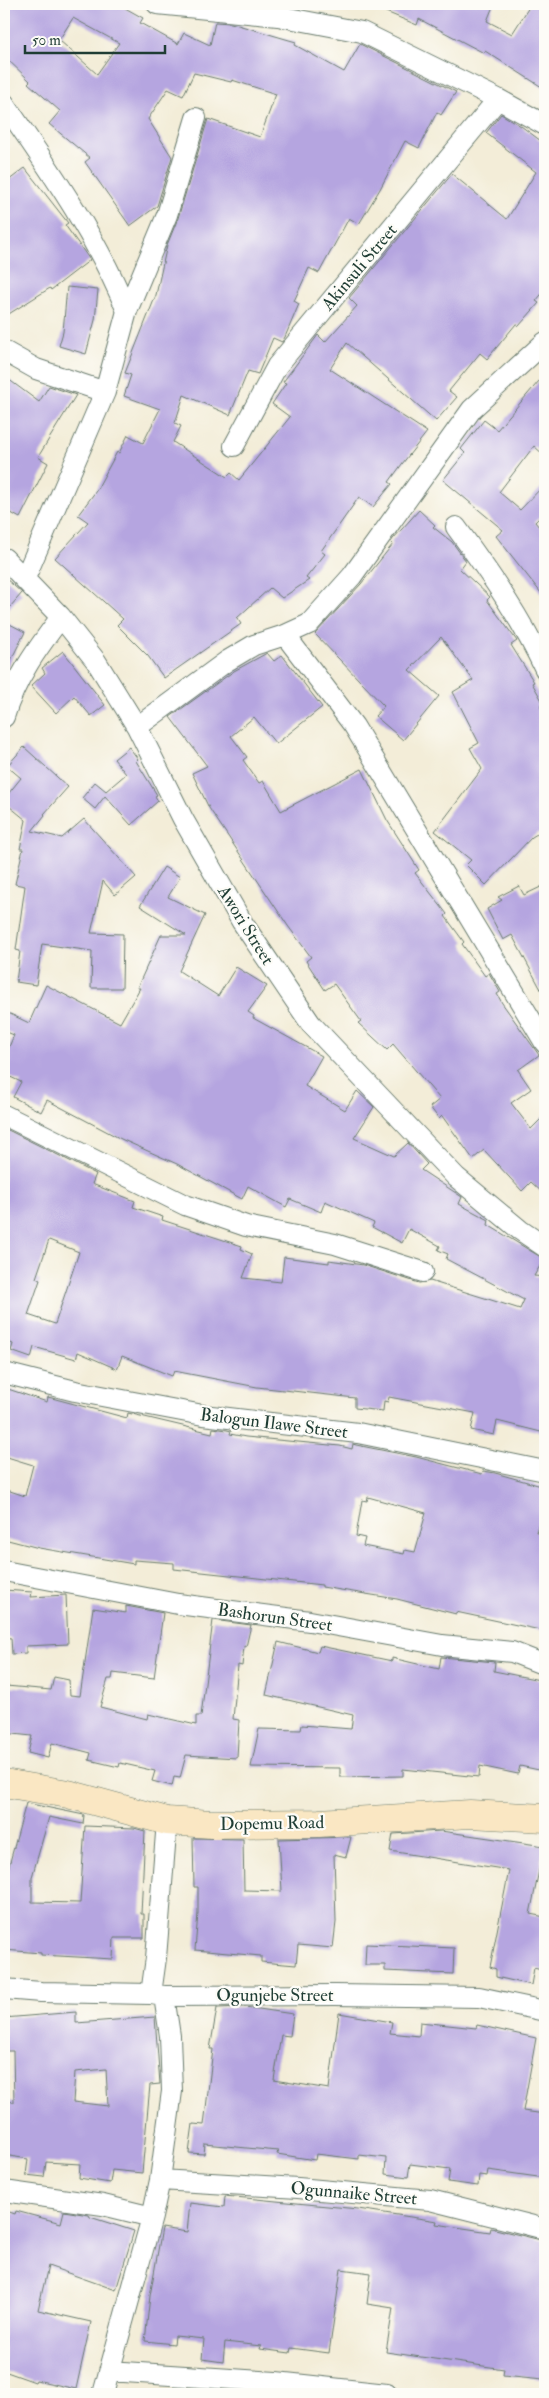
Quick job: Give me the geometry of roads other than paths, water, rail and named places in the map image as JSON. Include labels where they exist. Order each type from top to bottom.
[{"type":"main road","name":"Dopemu Road","points":[[4,1783],[68,1794],[167,1821],[242,1825],[300,1824],[470,1814],[545,1818]]},
{"type":"street","points":[[157,4],[278,16],[362,32],[498,98],[545,125]]},
{"type":"street","name":"Akinsuli Street","points":[[234,446],[278,366],[498,98]]},
{"type":"street","points":[[4,103],[94,238],[112,272],[127,311]]},
{"type":"street","points":[[25,578],[105,392],[127,311],[167,215],[196,118]]},
{"type":"street","points":[[137,727],[227,661],[254,645],[285,635],[309,624],[352,576],[472,409],[545,342]]},
{"type":"street","points":[[4,351],[36,369],[105,392]]},
{"type":"street","points":[[456,527],[540,642],[545,669]]},
{"type":"street","name":"Awori Street","points":[[4,558],[60,617],[96,661],[137,727],[183,819],[242,922],[311,1024],[456,1177],[520,1230],[545,1247]]},
{"type":"street","points":[[4,717],[10,696],[32,655],[60,617]]},
{"type":"street","points":[[285,635],[354,726],[545,1043]]},
{"type":"street","points":[[4,1115],[185,1205],[246,1226],[335,1244],[423,1272]]},
{"type":"street","name":"Balogun Ilawe Street","points":[[4,1373],[75,1391],[203,1415],[358,1433],[545,1470]]},
{"type":"street","name":"Bashorun Street","points":[[4,1571],[178,1604],[310,1621],[442,1645],[512,1652],[545,1665]]},
{"type":"street","points":[[104,2394],[152,2217],[160,2180],[172,2091],[170,2036],[158,1995],[156,1958],[167,1821]]},
{"type":"street","name":"Ogunjebe Street","points":[[4,1989],[41,1992],[158,1995],[479,1997],[545,2010]]},
{"type":"street","name":"Ogunnaike Street","points":[[160,2180],[430,2200],[545,2229]]},
{"type":"street","points":[[4,2191],[103,2205],[152,2217]]},
{"type":"street","points":[[109,2371],[277,2388],[388,2394]]}]
